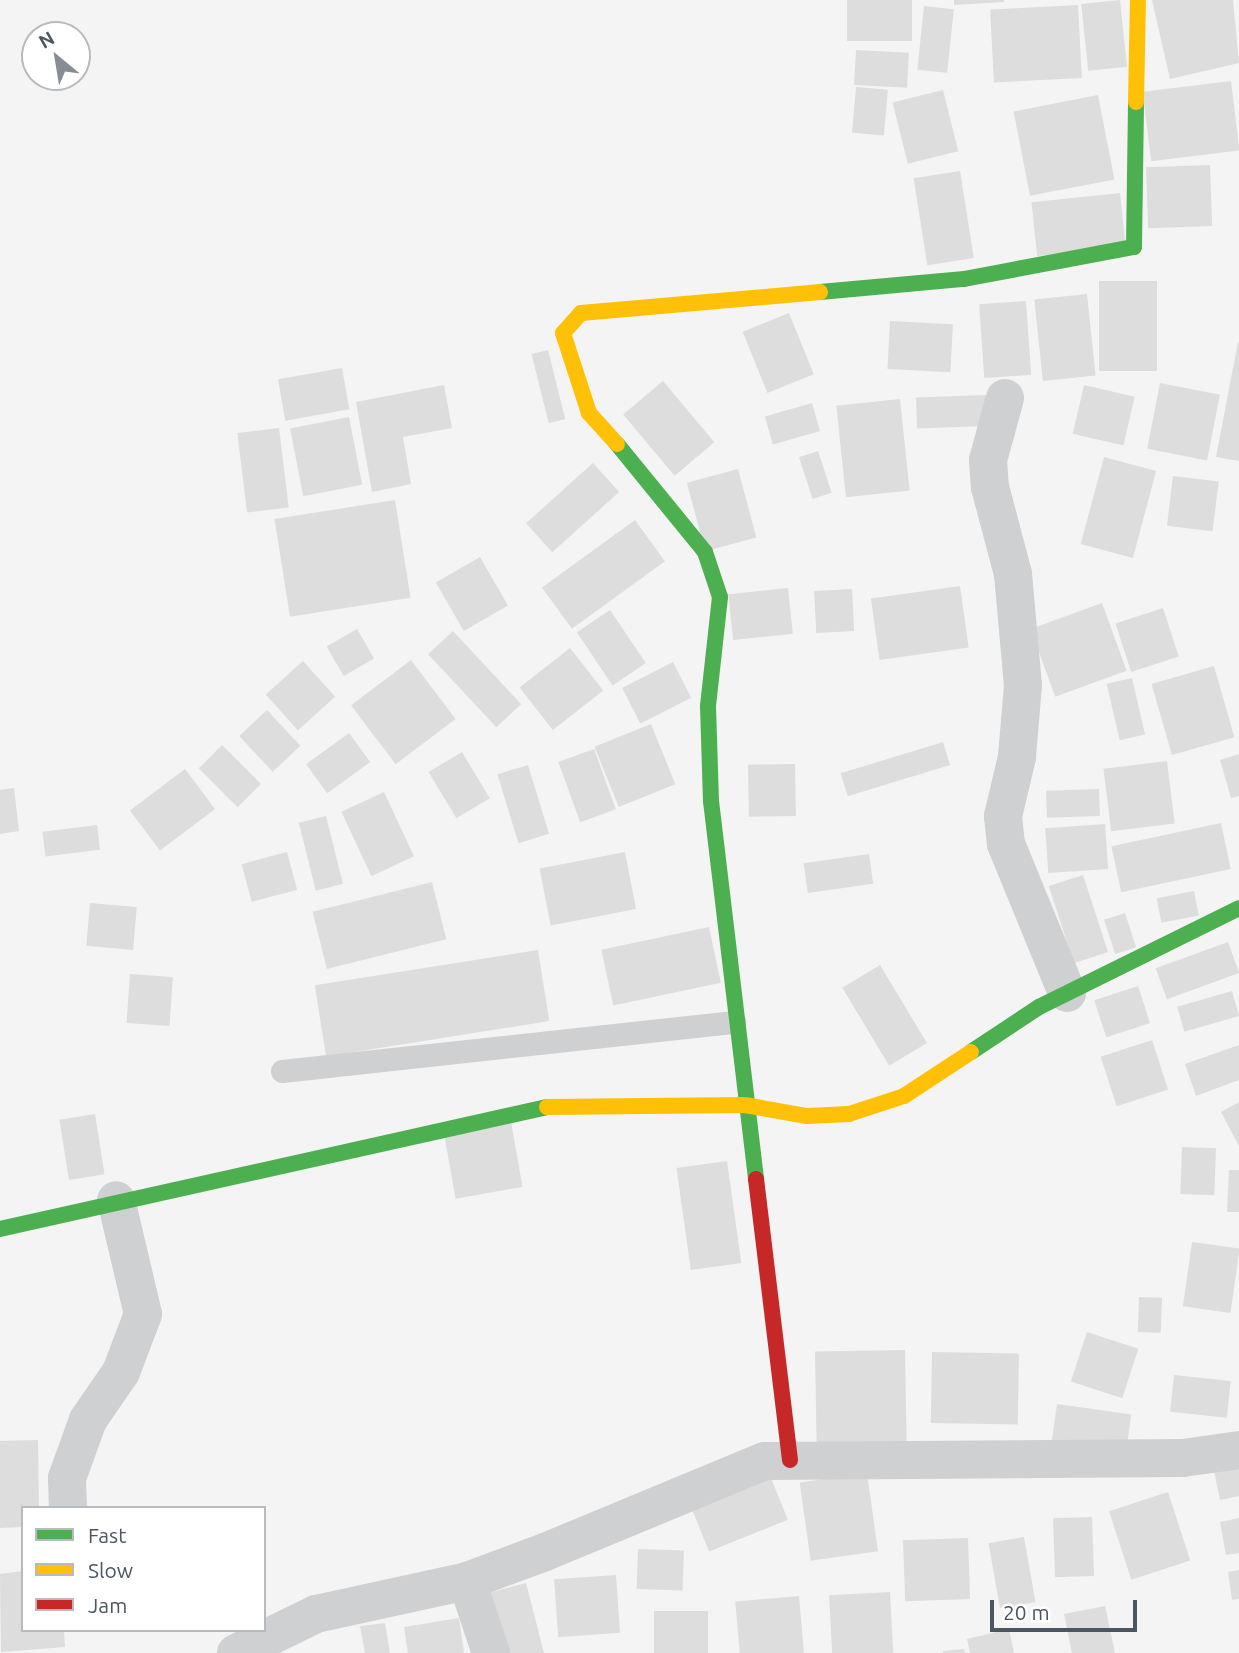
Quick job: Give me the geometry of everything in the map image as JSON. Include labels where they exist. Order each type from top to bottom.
[{"type":"street","points":[[790,1460],[734,1022],[709,744],[720,597],[714,571],[672,505],[589,413],[567,357],[566,325],[581,313],[964,279],[1131,249],[1138,244],[1138,1]]},
{"type":"street","points":[[1005,398],[988,460],[999,533],[1013,574],[1023,685],[1017,757],[1003,816],[1006,844],[1067,993]]},
{"type":"street","points":[[0,1229],[116,1200],[529,1107],[745,1105],[807,1116],[879,1106],[1067,993],[1239,908]]},
{"type":"street","points":[[68,1506],[67,1478],[88,1420],[121,1372],[143,1314],[116,1200]]},
{"type":"street","points":[[236,1653],[316,1614],[467,1581],[607,1529],[722,1474],[790,1460],[1183,1458],[1239,1450]]},
{"type":"street","points":[[467,1581],[491,1653]]},
{"type":"lane","points":[[282,1071],[734,1022]]},
{"type":"building","points":[[847,0],[912,0],[912,41],[847,41]]},
{"type":"building","points":[[954,0],[1004,0],[1004,2],[954,5]]},
{"type":"building","points":[[1120,0],[1127,67],[1088,71],[1081,4]]},
{"type":"building","points":[[1152,0],[1233,0],[1239,63],[1170,79]]},
{"type":"building","points":[[1078,5],[1082,78],[994,83],[990,10]]},
{"type":"building","points":[[924,6],[954,9],[947,73],[917,70]]},
{"type":"building","points":[[856,50],[909,53],[907,88],[854,85]]},
{"type":"building","points":[[1231,81],[1239,151],[1151,161],[1143,92]]},
{"type":"building","points":[[856,87],[888,90],[884,136],[852,133]]},
{"type":"building","points":[[943,90],[958,151],[908,164],[893,103]]},
{"type":"building","points":[[1098,95],[1114,179],[1030,196],[1014,111]]},
{"type":"building","points":[[1210,165],[1212,226],[1148,228],[1146,167]]},
{"type":"building","points":[[960,171],[974,258],[927,265],[914,178]]},
{"type":"building","points":[[1120,193],[1126,247],[1037,256],[1031,202]]},
{"type":"building","points":[[1099,281],[1157,281],[1157,371],[1099,371]]},
{"type":"building","points":[[1087,294],[1096,376],[1043,381],[1034,300]]},
{"type":"building","points":[[1026,301],[1031,375],[984,378],[979,304]]},
{"type":"building","points":[[789,313],[814,374],[767,393],[743,332]]},
{"type":"building","points":[[890,321],[953,324],[950,372],[887,369]]},
{"type":"building","points":[[1239,342],[1239,461],[1216,457]]},
{"type":"building","points":[[548,350],[565,419],[549,423],[532,354]]},
{"type":"building","points":[[342,368],[349,409],[285,421],[278,379]]},
{"type":"building","points":[[663,381],[714,442],[675,476],[623,414]]},
{"type":"building","points":[[1160,383],[1220,395],[1207,460],[1147,449]]},
{"type":"building","points":[[444,385],[452,428],[403,437],[411,484],[372,492],[356,402]]},
{"type":"building","points":[[1084,385],[1135,397],[1123,445],[1073,434]]},
{"type":"building","points":[[986,395],[987,426],[917,428],[916,397]]},
{"type":"building","points":[[900,399],[910,490],[846,497],[836,406]]},
{"type":"building","points":[[812,403],[820,431],[773,444],[765,417]]},
{"type":"building","points":[[349,417],[362,485],[303,496],[290,428]]},
{"type":"building","points":[[279,428],[289,507],[247,513],[237,433]]},
{"type":"building","points":[[818,451],[832,493],[813,499],[799,457]]},
{"type":"building","points":[[1104,457],[1156,471],[1133,558],[1081,544]]},
{"type":"building","points":[[593,463],[619,492],[552,552],[526,523]]},
{"type":"building","points":[[738,469],[756,538],[705,551],[687,483]]},
{"type":"building","points":[[1173,476],[1219,482],[1213,531],[1167,526]]},
{"type":"building","points":[[395,500],[410,598],[290,617],[275,519]]},
{"type":"building","points":[[635,520],[665,561],[572,629],[542,588]]},
{"type":"building","points":[[480,557],[508,605],[464,631],[436,582]]},
{"type":"building","points":[[960,586],[969,647],[880,660],[871,599]]},
{"type":"building","points":[[788,588],[793,634],[733,640],[728,594]]},
{"type":"building","points":[[852,589],[854,631],[816,633],[814,591]]},
{"type":"building","points":[[1102,603],[1127,671],[1055,697],[1031,629]]},
{"type":"building","points":[[1163,608],[1179,657],[1131,672],[1115,623]]},
{"type":"building","points":[[610,610],[646,663],[613,685],[577,632]]},
{"type":"building","points":[[357,629],[374,658],[344,676],[327,646]]},
{"type":"building","points":[[453,631],[521,704],[496,727],[428,654]]},
{"type":"building","points":[[570,648],[603,691],[553,730],[520,687]]},
{"type":"building","points":[[411,660],[456,719],[396,764],[351,705]]},
{"type":"building","points":[[303,661],[335,697],[298,730],[266,694]]},
{"type":"building","points":[[673,662],[691,698],[640,724],[622,688]]},
{"type":"building","points":[[1214,666],[1234,737],[1172,755],[1152,684]]},
{"type":"building","points":[[1132,678],[1145,735],[1120,740],[1107,684]]},
{"type":"building","points":[[267,710],[300,746],[273,772],[239,736]]},
{"type":"building","points":[[651,724],[675,784],[619,807],[594,747]]},
{"type":"building","points":[[349,733],[370,762],[327,793],[306,764]]},
{"type":"building","points":[[943,742],[950,765],[848,796],[841,773]]},
{"type":"building","points":[[222,745],[261,784],[238,807],[199,768]]},
{"type":"building","points":[[594,749],[616,809],[580,822],[558,762]]},
{"type":"building","points":[[462,752],[490,798],[456,818],[429,772]]},
{"type":"building","points":[[1239,754],[1239,796],[1231,798],[1220,760]]},
{"type":"building","points":[[1167,761],[1175,824],[1111,831],[1103,769]]},
{"type":"building","points":[[795,764],[796,816],[749,817],[748,765]]},
{"type":"building","points":[[528,765],[549,834],[518,843],[497,774]]},
{"type":"building","points":[[185,769],[215,809],[160,850],[130,811]]},
{"type":"building","points":[[14,788],[19,831],[0,834],[0,790]]},
{"type":"building","points":[[1099,789],[1100,816],[1047,818],[1046,791]]},
{"type":"building","points":[[384,792],[414,856],[371,876],[341,812]]},
{"type":"building","points":[[326,816],[343,884],[316,891],[299,823]]},
{"type":"building","points":[[1221,823],[1231,869],[1121,892],[1111,846]]},
{"type":"building","points":[[1105,824],[1108,869],[1048,873],[1045,828]]},
{"type":"building","points":[[97,825],[100,850],[45,857],[42,832]]},
{"type":"building","points":[[287,852],[297,890],[252,902],[242,864]]},
{"type":"building","points":[[625,852],[636,909],[551,926],[540,869]]},
{"type":"building","points":[[869,854],[873,884],[808,893],[804,863]]},
{"type":"building","points":[[1083,875],[1108,952],[1074,963],[1049,886]]},
{"type":"building","points":[[432,882],[446,939],[327,969],[313,912]]},
{"type":"building","points":[[1194,891],[1199,916],[1161,923],[1157,898]]},
{"type":"building","points":[[90,903],[137,907],[133,950],[86,946]]},
{"type":"building","points":[[1125,913],[1136,947],[1115,954],[1104,920]]},
{"type":"building","points":[[709,927],[721,983],[613,1006],[601,950]]},
{"type":"building","points":[[1228,942],[1239,973],[1167,999],[1156,968]]},
{"type":"building","points":[[538,950],[549,1021],[326,1056],[315,985]]},
{"type":"building","points":[[880,965],[927,1043],[889,1066],[842,988]]},
{"type":"building","points":[[130,974],[173,977],[169,1026],[127,1023]]},
{"type":"building","points":[[1138,986],[1150,1023],[1106,1037],[1094,1000]]},
{"type":"building","points":[[1232,991],[1239,1016],[1184,1032],[1177,1007]]},
{"type":"building","points":[[1152,1040],[1168,1089],[1117,1106],[1101,1057]]},
{"type":"building","points":[[1239,1045],[1239,1080],[1196,1096],[1185,1064]]},
{"type":"building","points":[[1239,1102],[1239,1146],[1221,1112]]},
{"type":"building","points":[[95,1114],[105,1174],[69,1180],[59,1120]]},
{"type":"building","points":[[510,1116],[523,1187],[456,1199],[443,1128]]},
{"type":"building","points":[[1182,1147],[1216,1148],[1214,1195],[1180,1194]]},
{"type":"building","points":[[727,1161],[741,1263],[691,1270],[676,1168]]},
{"type":"building","points":[[1229,1170],[1239,1170],[1239,1212],[1227,1212]]},
{"type":"building","points":[[1192,1242],[1239,1249],[1230,1313],[1183,1306]]},
{"type":"building","points":[[1139,1297],[1162,1298],[1161,1333],[1138,1332]]},
{"type":"building","points":[[1087,1332],[1138,1349],[1122,1398],[1071,1381]]},
{"type":"building","points":[[905,1350],[907,1442],[817,1444],[815,1352]]},
{"type":"building","points":[[932,1352],[1019,1354],[1018,1425],[931,1423]]},
{"type":"building","points":[[1174,1375],[1231,1381],[1227,1418],[1170,1412]]},
{"type":"building","points":[[1057,1404],[1131,1414],[1126,1452],[1052,1442]]},
{"type":"building","points":[[38,1440],[39,1506],[21,1506],[21,1527],[0,1528],[0,1441]]},
{"type":"building","points":[[1239,1466],[1239,1496],[1220,1500],[1214,1471]]},
{"type":"building","points":[[867,1473],[878,1551],[811,1561],[800,1482]]},
{"type":"building","points":[[771,1478],[788,1520],[709,1552],[692,1510]]},
{"type":"building","points":[[1168,1492],[1190,1560],[1131,1580],[1109,1511]]},
{"type":"building","points":[[1092,1517],[1094,1576],[1055,1577],[1053,1518]]},
{"type":"building","points":[[1239,1518],[1239,1553],[1226,1555],[1220,1522]]},
{"type":"building","points":[[1024,1537],[1035,1602],[1000,1608],[989,1543]]},
{"type":"building","points":[[968,1538],[970,1599],[905,1601],[903,1540]]},
{"type":"building","points":[[638,1549],[684,1551],[683,1591],[637,1589]]},
{"type":"building","points":[[1239,1570],[1239,1599],[1232,1600],[1228,1572]]},
{"type":"building","points":[[21,1571],[21,1632],[64,1632],[65,1647],[1,1652],[0,1574]]},
{"type":"building","points":[[616,1575],[620,1633],[558,1637],[554,1579]]},
{"type":"building","points":[[526,1583],[544,1653],[500,1653],[485,1594]]},
{"type":"building","points":[[890,1592],[893,1653],[832,1653],[829,1595]]},
{"type":"building","points":[[799,1596],[804,1653],[740,1653],[735,1602]]},
{"type":"building","points":[[1105,1606],[1115,1653],[1072,1653],[1064,1614]]},
{"type":"building","points":[[654,1611],[708,1611],[708,1653],[654,1653]]},
{"type":"building","points":[[459,1618],[464,1653],[408,1653],[404,1627]]},
{"type":"building","points":[[385,1623],[390,1653],[365,1653],[360,1626]]},
{"type":"building","points":[[1009,1629],[1014,1653],[970,1653],[967,1639]]},
{"type":"building","points":[[964,1649],[965,1653],[943,1653],[943,1651]]},
{"type":"traffic: fast","points":[[820,292],[964,279],[1134,247],[1136,102]]},
{"type":"traffic: fast","points":[[617,444],[705,552],[720,597],[708,706],[711,801],[756,1179]]},
{"type":"traffic: fast","points":[[971,1052],[1039,1007],[1239,908]]},
{"type":"traffic: fast","points":[[0,1229],[547,1107]]},
{"type":"traffic: slow","points":[[1136,102],[1138,0]]},
{"type":"traffic: slow","points":[[617,444],[589,413],[563,333],[581,313],[820,292]]},
{"type":"traffic: slow","points":[[547,1107],[745,1105],[807,1116],[849,1114],[904,1096],[971,1052]]},
{"type":"traffic: jam","points":[[756,1179],[790,1460]]}]
